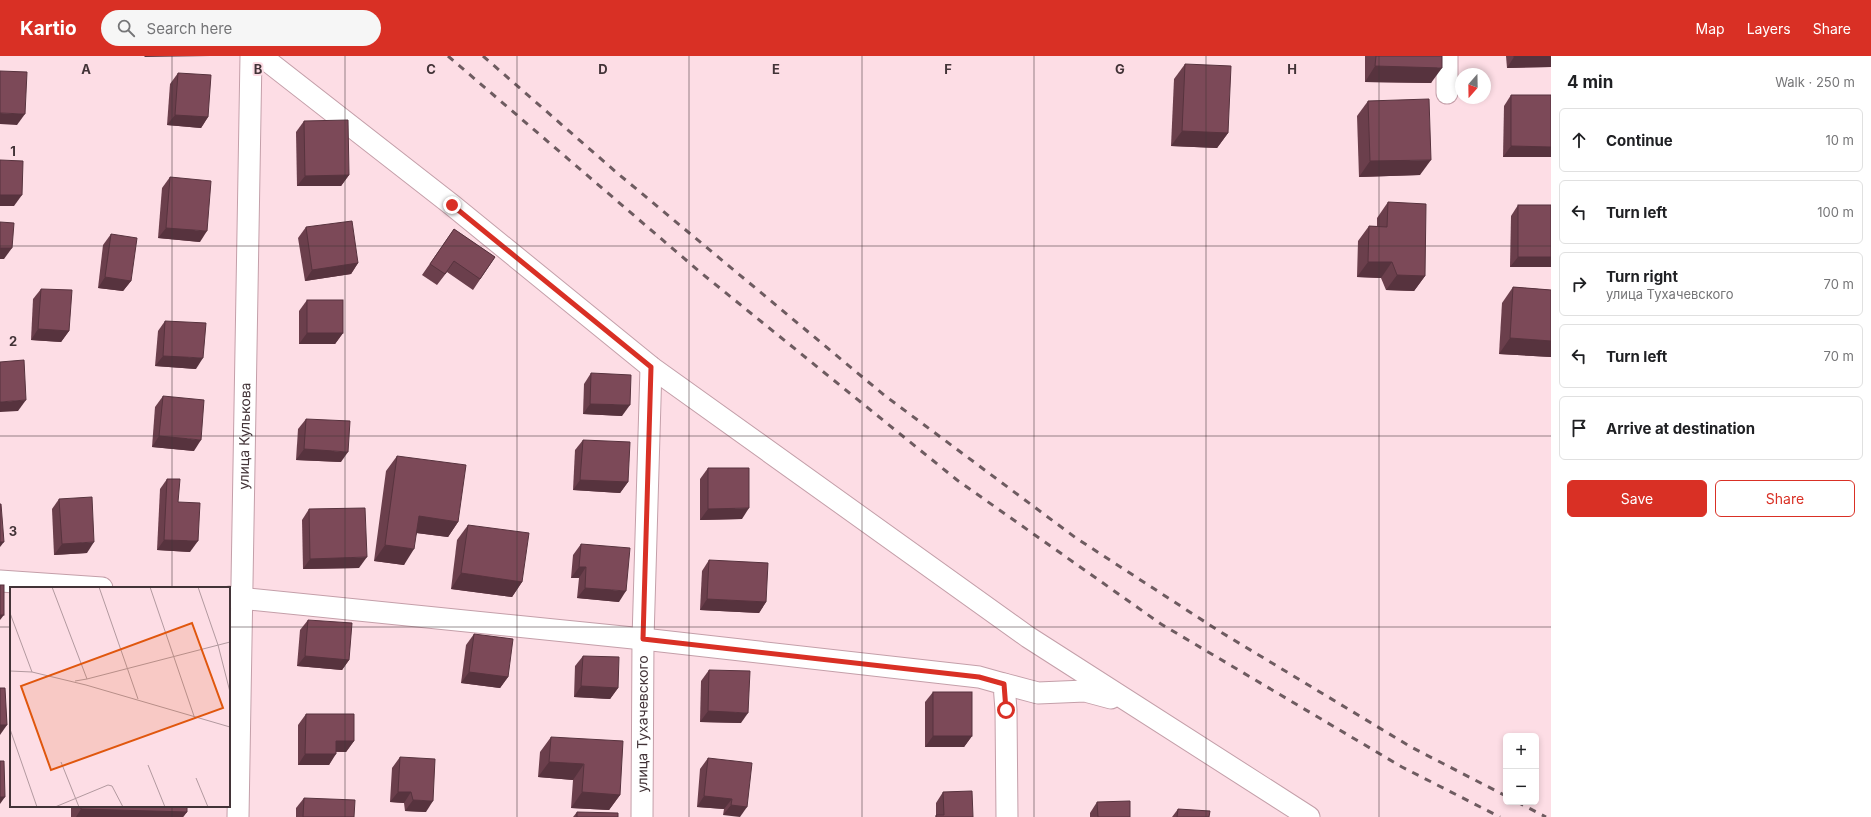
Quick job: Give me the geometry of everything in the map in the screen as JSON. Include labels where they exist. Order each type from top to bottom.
[{"type":"street","name":"улица Кулькова","points":[[238,817],[236,597],[251,56]]},
{"type":"street","points":[[261,56],[452,205],[651,367],[1028,637],[1308,817]]},
{"type":"street","points":[[1447,56],[1447,93]]},
{"type":"street","name":"улица Тухачевского","points":[[642,817],[643,639],[651,367]]},
{"type":"street","points":[[0,581],[87,587]]},
{"type":"street","points":[[236,597],[643,639],[979,677],[1038,693],[1085,690],[1135,705]]},
{"type":"street","points":[[1004,684],[1006,710],[1007,817]]},
{"type":"building","points":[[1376,56],[1442,56],[1442,68],[1375,66]]},
{"type":"building","points":[[1551,56],[1551,57],[1514,57]]},
{"type":"building","points":[[1185,64],[1231,66],[1228,133],[1182,131]]},
{"type":"building","points":[[0,71],[27,72],[25,114],[0,113]]},
{"type":"building","points":[[178,73],[211,75],[208,117],[175,115]]},
{"type":"building","points":[[1511,95],[1551,95],[1551,147],[1511,146]]},
{"type":"building","points":[[1429,99],[1431,160],[1370,161],[1368,101]]},
{"type":"building","points":[[348,120],[349,175],[305,176],[304,121]]},
{"type":"building","points":[[0,160],[23,161],[22,195],[0,195]]},
{"type":"building","points":[[170,177],[211,181],[207,231],[166,228]]},
{"type":"building","points":[[1388,202],[1426,204],[1425,276],[1397,275],[1392,262],[1368,262],[1369,226],[1387,227]]},
{"type":"building","points":[[1518,205],[1551,205],[1551,257],[1518,257]]},
{"type":"building","points":[[352,221],[358,263],[312,270],[306,227]]},
{"type":"building","points":[[0,222],[14,223],[12,248],[0,248]]},
{"type":"building","points":[[454,229],[495,257],[480,279],[454,261],[445,274],[430,264]]},
{"type":"building","points":[[111,234],[137,238],[131,281],[105,277]]},
{"type":"building","points":[[1513,287],[1551,290],[1551,341],[1510,338]]},
{"type":"building","points":[[41,289],[72,290],[69,331],[38,329]]},
{"type":"building","points":[[307,300],[343,300],[343,333],[307,333]]},
{"type":"building","points":[[165,321],[206,323],[203,358],[163,356]]},
{"type":"building","points":[[24,360],[26,400],[0,402],[0,362]]},
{"type":"building","points":[[591,373],[631,375],[630,405],[590,404]]},
{"type":"building","points":[[163,396],[204,400],[201,440],[159,436]]},
{"type":"building","points":[[306,419],[350,421],[348,452],[304,449]]},
{"type":"building","points":[[583,440],[630,442],[628,482],[580,480]]},
{"type":"building","points":[[397,456],[466,465],[458,522],[419,516],[414,549],[385,545]]},
{"type":"building","points":[[708,468],[749,468],[749,508],[708,509]]},
{"type":"building","points":[[167,479],[180,479],[178,502],[200,503],[198,541],[164,540]]},
{"type":"building","points":[[92,497],[94,542],[62,544],[59,499]]},
{"type":"building","points":[[1,504],[4,542],[0,542]]},
{"type":"building","points":[[365,508],[367,557],[310,559],[309,509]]},
{"type":"building","points":[[468,525],[529,533],[522,582],[461,573]]},
{"type":"building","points":[[581,544],[630,548],[626,591],[585,588],[586,567],[579,567]]},
{"type":"building","points":[[709,560],[768,563],[766,602],[707,599]]},
{"type":"building","points":[[0,585],[4,585],[4,615],[0,615]]},
{"type":"building","points":[[308,620],[352,623],[349,660],[305,656]]},
{"type":"building","points":[[474,634],[513,639],[508,677],[469,672]]},
{"type":"building","points":[[583,656],[619,657],[618,688],[581,686]]},
{"type":"building","points":[[709,670],[750,671],[748,713],[708,711]]},
{"type":"building","points":[[0,688],[5,688],[7,725],[0,725]]},
{"type":"building","points":[[933,692],[972,692],[972,736],[933,736]]},
{"type":"building","points":[[306,714],[354,714],[354,741],[336,741],[336,754],[305,754]]},
{"type":"building","points":[[551,737],[623,741],[620,795],[582,792],[584,764],[549,762]]},
{"type":"building","points":[[400,757],[435,759],[433,801],[413,800],[411,792],[398,792]]},
{"type":"building","points":[[708,758],[752,763],[747,807],[731,805],[732,799],[704,796]]},
{"type":"building","points":[[0,761],[4,761],[5,797],[0,797]]},
{"type":"building","points":[[972,791],[973,817],[936,817],[936,815],[944,815],[943,792]]},
{"type":"building","points":[[304,798],[355,800],[354,817],[303,817]]},
{"type":"building","points":[[1130,801],[1130,817],[1098,817],[1097,802]]},
{"type":"building","points":[[81,807],[187,807],[187,812],[81,809]]},
{"type":"building","points":[[1178,809],[1210,811],[1209,817],[1177,817]]},
{"type":"building","points":[[577,812],[618,813],[618,817],[577,817]]},
{"type":"railway","points":[[448,56],[700,272],[957,480],[1161,624],[1402,767],[1500,817]]},
{"type":"railway","points":[[483,56],[616,172],[884,395],[1076,538],[1219,631],[1411,747],[1503,794]]},
{"type":"railway","points":[[1523,805],[1546,817]]},
{"type":"route","points":[[452,205],[651,367],[643,639],[979,677],[1004,684],[1006,710]]}]
